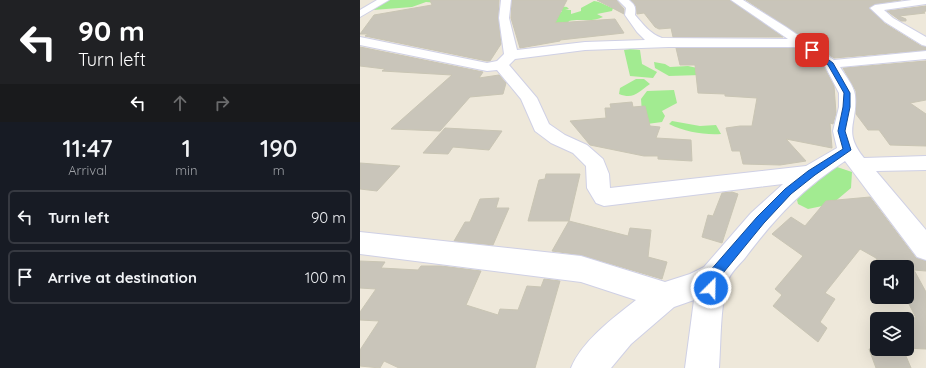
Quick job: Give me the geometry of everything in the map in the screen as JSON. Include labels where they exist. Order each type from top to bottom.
[{"type":"street","points":[[360,14],[384,0]]},
{"type":"street","points":[[506,0],[504,18],[508,36],[506,60],[529,98],[541,127],[558,140],[580,149],[596,164],[598,188],[604,197],[811,173],[853,157],[926,163]]},
{"type":"street","points":[[623,0],[631,7],[630,15],[649,38],[656,42],[669,43]]},
{"type":"street","points":[[736,0],[802,43],[831,64],[847,93],[847,107],[842,131],[853,157],[926,249]]},
{"type":"street","points":[[926,1],[874,8],[889,20],[926,42]]},
{"type":"street","points":[[360,41],[487,67],[506,60],[585,46],[669,43],[802,43]]},
{"type":"street","points":[[831,64],[926,55]]},
{"type":"street","points":[[588,368],[620,333],[665,296],[696,286],[714,276],[760,220],[788,192],[811,173]]},
{"type":"street","points":[[360,243],[581,269],[665,296]]},
{"type":"street","points":[[702,368],[708,300],[714,276]]},
{"type":"green space","points":[[389,0],[434,0],[438,3],[426,2],[412,7],[373,10]]},
{"type":"green space","points":[[594,1],[613,8],[612,11],[597,14],[603,17],[599,19],[569,21],[567,25],[550,24],[562,11],[557,6],[567,7],[569,9],[565,10],[571,10],[571,14],[581,11],[581,8]]},
{"type":"green space","points":[[624,50],[640,50],[642,64],[657,72],[653,78],[630,76]]},
{"type":"green space","points":[[654,62],[665,64],[670,67],[688,66],[702,69],[701,75],[669,76],[655,68]]},
{"type":"green space","points":[[636,79],[644,79],[650,84],[632,96],[624,96],[619,94],[620,88]]},
{"type":"green space","points":[[674,90],[677,103],[662,111],[665,116],[662,122],[647,124],[642,113],[641,99],[647,91]]},
{"type":"green space","points":[[672,121],[700,126],[716,125],[721,134],[688,131],[669,124]]},
{"type":"green space","points":[[834,166],[852,172],[851,188],[832,204],[808,209],[798,204],[797,200],[800,195],[815,184]]},
{"type":"building","points":[[430,0],[499,0],[498,18],[501,44],[490,61],[365,36],[368,34],[360,34],[374,15],[432,5]]},
{"type":"building","points":[[512,0],[567,0],[555,23],[615,19],[624,33],[560,40],[520,48],[511,18]]},
{"type":"building","points":[[597,0],[616,0],[624,9],[624,14]]},
{"type":"building","points":[[631,0],[730,0],[783,37],[673,37],[671,28],[659,29],[655,27],[644,13],[637,14],[636,6]]},
{"type":"building","points":[[746,0],[901,0],[875,4],[869,8],[884,23],[921,46],[926,47],[926,50],[834,58]]},
{"type":"building","points":[[926,6],[926,11],[922,12],[925,13],[899,16],[906,19],[906,21],[901,21],[887,11]]},
{"type":"building","points":[[360,47],[483,72],[479,78],[499,75],[506,83],[503,94],[470,97],[440,131],[391,129],[452,75],[382,71],[385,69],[360,66]]},
{"type":"building","points":[[676,48],[799,48],[824,67],[834,86],[836,113],[833,124],[830,123],[832,148],[786,139],[806,161],[780,165],[743,164],[740,151],[732,151],[726,128],[752,126],[757,98],[725,96],[725,94],[698,93],[695,65],[680,65]]},
{"type":"building","points":[[926,61],[926,100],[910,103],[926,114],[926,146],[890,145],[879,130],[868,130],[856,114],[856,91],[843,68]]},
{"type":"building","points":[[632,102],[633,107],[645,106],[650,126],[660,127],[656,138],[691,140],[692,161],[658,159],[658,156],[644,156],[590,145],[570,121],[606,118],[605,108],[611,108],[610,104]]},
{"type":"building","points":[[445,128],[502,131],[489,150],[453,147],[448,154],[423,153]]},
{"type":"building","points":[[360,163],[400,166],[377,191],[360,189]]},
{"type":"building","points":[[546,174],[580,174],[569,221],[528,221],[539,180],[545,179]]},
{"type":"building","points":[[732,192],[738,194],[722,243],[702,237],[708,215],[713,216],[722,193]]},
{"type":"building","points":[[870,197],[916,258],[926,261],[926,271],[914,270],[914,260],[877,260],[860,249],[825,293],[835,299],[820,322],[827,328],[818,342],[773,306],[782,295],[775,289],[803,256],[772,234],[791,217],[805,226],[826,201]]},
{"type":"building","points":[[499,198],[496,208],[509,208],[493,245],[454,241],[465,222],[470,222],[480,199]]},
{"type":"building","points":[[569,221],[628,236],[630,228],[651,230],[648,257],[667,262],[662,279],[581,255],[552,251]]},
{"type":"building","points":[[360,261],[385,262],[381,268],[418,270],[421,266],[441,266],[481,271],[466,305],[498,315],[500,309],[518,310],[527,286],[541,287],[544,279],[560,281],[535,368],[399,368],[384,361],[380,368],[360,366],[360,350],[379,321],[360,320],[360,312],[376,289],[360,288]]},
{"type":"building","points":[[914,270],[926,292],[926,349],[914,348],[914,318],[916,318],[909,304],[914,304]]},
{"type":"building","points":[[872,356],[906,356],[911,368],[876,368]]},
{"type":"route","points":[[711,288],[714,276],[760,220],[788,192],[811,173],[847,150],[842,131],[847,107],[847,93],[831,64],[812,50]]}]
